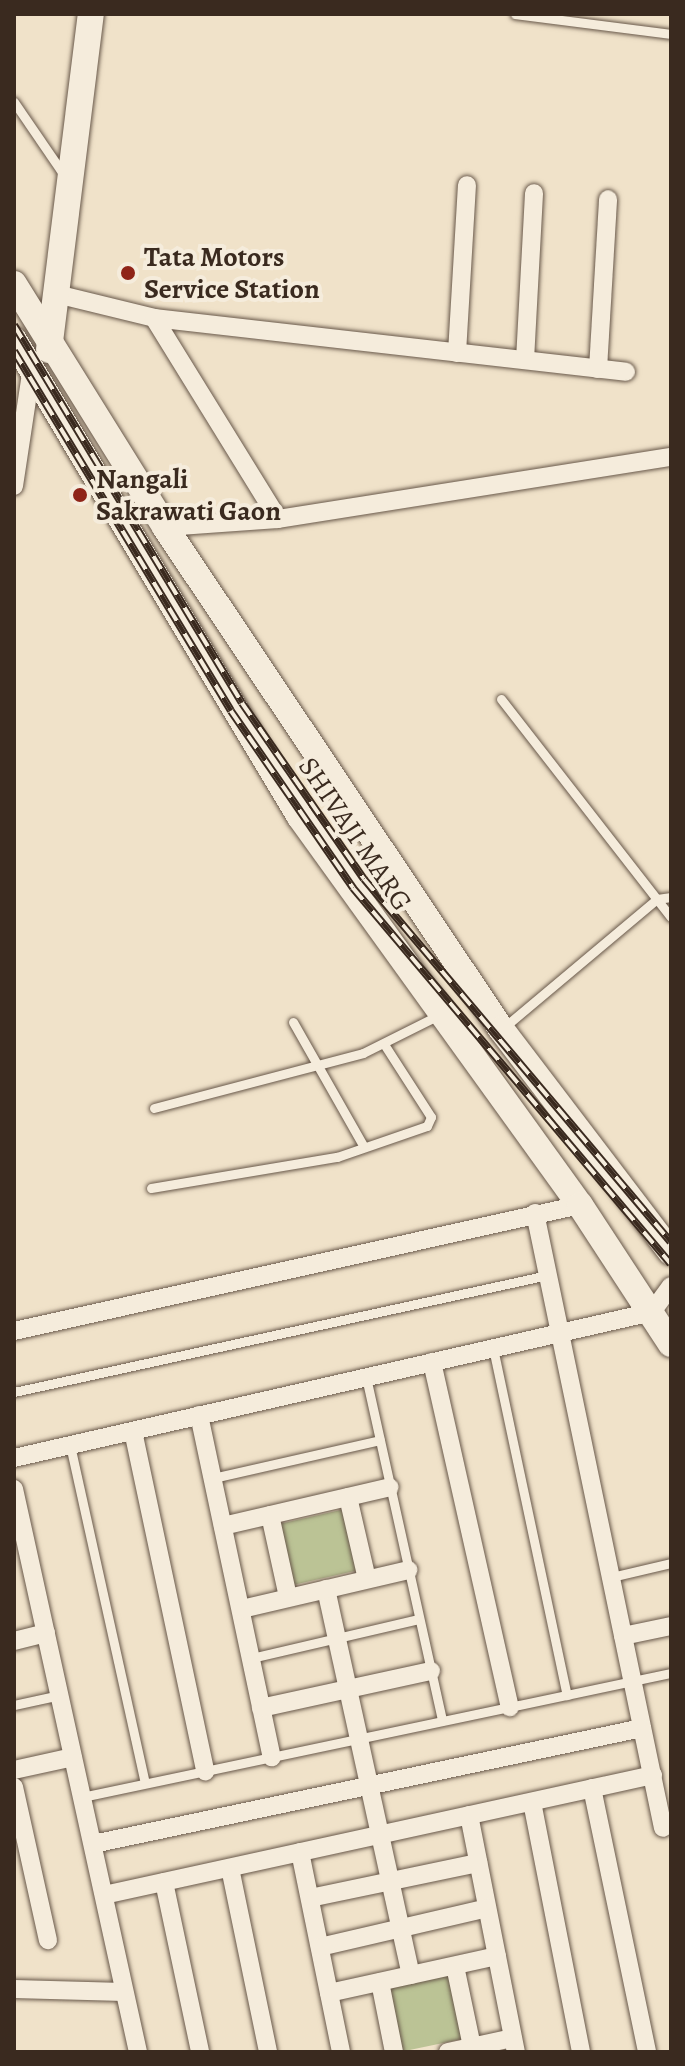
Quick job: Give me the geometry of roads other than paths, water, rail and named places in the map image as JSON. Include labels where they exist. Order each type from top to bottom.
[{"type":"main road","points":[[19,352],[53,346],[68,181],[91,14]]},
{"type":"main road","name":"SHIVAJI MARG","points":[[14,284],[165,527],[501,1029],[671,1252]]},
{"type":"main road","points":[[19,352],[37,321]]},
{"type":"main road","name":"SHIVAJI MARG","points":[[19,352],[300,817],[580,1205],[671,1344]]},
{"type":"street","points":[[457,353],[467,185]]},
{"type":"street","points":[[525,360],[534,193]]},
{"type":"street","points":[[598,369],[608,199]]},
{"type":"street","points":[[60,295],[154,318],[626,372]]},
{"type":"street","points":[[154,318],[278,519]]},
{"type":"street","points":[[14,486],[19,352]]},
{"type":"street","points":[[165,527],[278,519],[671,457]]},
{"type":"street","points":[[14,1331],[580,1205]]},
{"type":"street","points":[[535,1213],[663,1828]]},
{"type":"street","points":[[14,1458],[652,1312],[671,1286]]},
{"type":"street","points":[[432,1362],[510,1707]]},
{"type":"street","points":[[199,1415],[272,1757]]},
{"type":"street","points":[[133,1431],[205,1771]]},
{"type":"street","points":[[223,1526],[390,1487]]},
{"type":"street","points":[[14,1489],[138,2052]]},
{"type":"street","points":[[348,1497],[367,1579]]},
{"type":"street","points":[[270,1515],[288,1597]]},
{"type":"street","points":[[242,1609],[408,1570]]},
{"type":"street","points":[[326,1589],[411,1975]]},
{"type":"street","points":[[623,1636],[671,1626]]},
{"type":"street","points":[[14,1641],[46,1633]]},
{"type":"street","points":[[261,1708],[431,1671]]},
{"type":"street","points":[[93,1844],[642,1728]]},
{"type":"street","points":[[14,1770],[73,1757]]},
{"type":"street","points":[[104,1895],[653,1775]]},
{"type":"street","points":[[14,1787],[48,1940]]},
{"type":"street","points":[[592,1788],[647,2052]]},
{"type":"street","points":[[532,1802],[581,2052]]},
{"type":"street","points":[[448,2052],[472,2047],[514,2045],[469,1815]]},
{"type":"street","points":[[300,1852],[341,2052]]},
{"type":"street","points":[[310,1898],[478,1863]]},
{"type":"street","points":[[230,1868],[268,2052]]},
{"type":"street","points":[[164,1882],[200,2052]]},
{"type":"street","points":[[320,1947],[487,1908]]},
{"type":"street","points":[[329,1993],[497,1956]]},
{"type":"street","points":[[455,1966],[472,2047]]},
{"type":"street","points":[[380,1982],[394,2052]]},
{"type":"street","points":[[14,1989],[124,1992]]},
{"type":"lane","points":[[515,14],[671,34]]},
{"type":"lane","points":[[14,102],[68,181]]},
{"type":"lane","points":[[501,699],[671,917]]},
{"type":"lane","points":[[501,1029],[657,899],[671,897]]},
{"type":"lane","points":[[154,1108],[319,1065],[384,1044],[442,1013]]},
{"type":"lane","points":[[293,1022],[363,1145]]},
{"type":"lane","points":[[151,1188],[337,1157],[432,1121],[384,1044]]},
{"type":"lane","points":[[14,1392],[548,1275]]},
{"type":"lane","points":[[493,1348],[567,1695]]},
{"type":"lane","points":[[366,1376],[442,1721]]},
{"type":"lane","points":[[213,1478],[380,1440]]},
{"type":"lane","points":[[70,1445],[145,1783]]},
{"type":"lane","points":[[611,1577],[671,1563]]},
{"type":"lane","points":[[251,1658],[419,1619]]},
{"type":"lane","points":[[82,1797],[671,1673]]},
{"type":"lane","points":[[14,1705],[60,1695]]},
{"type":"railway","points":[[14,325],[242,703],[364,879],[671,1242]]},
{"type":"railway","points":[[14,351],[231,711],[353,888],[671,1264]]},
{"type":"place","name":"Tata Motors Service Station","points":[[128,273]]},
{"type":"place","name":"Nangali Sakrawati Gaon","points":[[80,495]]}]
